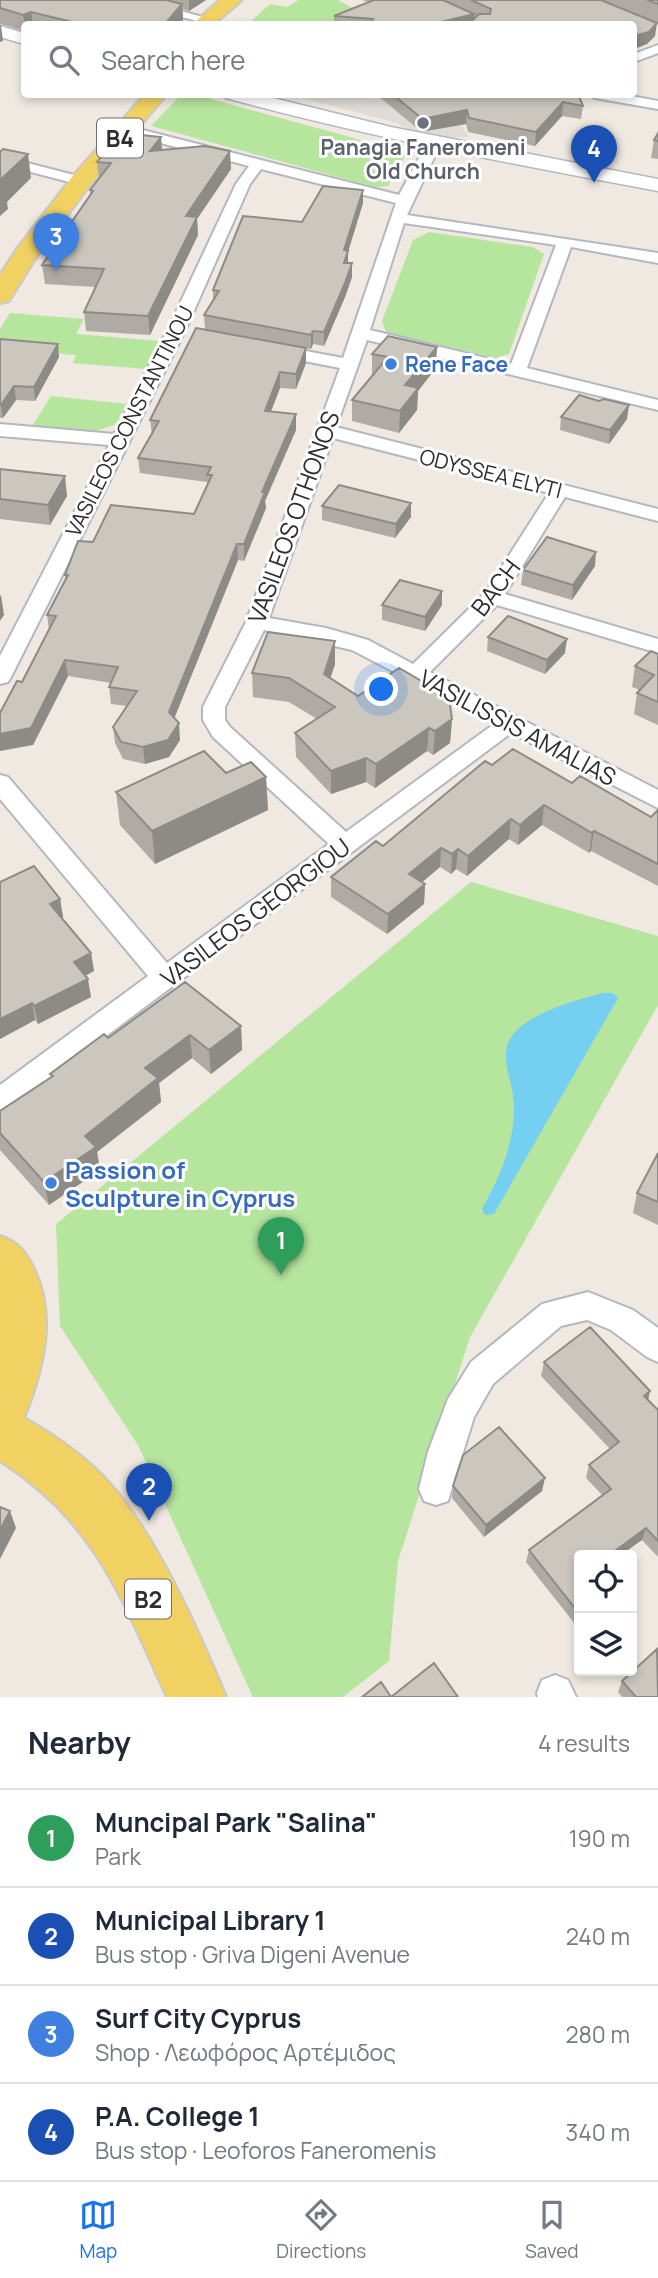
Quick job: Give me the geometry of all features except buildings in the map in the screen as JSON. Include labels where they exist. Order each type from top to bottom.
[{"type":"main road","points":[[208,21],[241,4]]},
{"type":"main road","points":[[232,21],[241,4]]},
{"type":"main road","points":[[0,24],[21,34]]},
{"type":"main road","points":[[0,31],[21,34]]},
{"type":"main road","points":[[0,48],[21,37]]},
{"type":"main road","name":"B4","points":[[93,135],[127,98]]},
{"type":"main road","name":"B4","points":[[0,295],[26,254],[81,181],[154,98]]},
{"type":"main road","points":[[247,98],[434,143],[658,185]]},
{"type":"main road","points":[[276,98],[299,105],[314,114]]},
{"type":"main road","name":"B4","points":[[47,185],[74,155]]},
{"type":"main road","points":[[0,1257],[15,1281],[22,1307],[18,1356],[0,1414]]},
{"type":"main road","name":"B2","points":[[0,1432],[58,1471],[93,1504],[126,1553],[197,1697]]},
{"type":"street","points":[[125,0],[202,21]]},
{"type":"street","points":[[637,57],[658,48]]},
{"type":"street","points":[[617,98],[658,105]]},
{"type":"street","points":[[127,130],[257,164],[401,210],[658,258]]},
{"type":"street","name":"VASILEOS OTHONOS","points":[[345,845],[221,732],[214,720],[214,708],[257,622],[361,333],[401,210],[434,143]]},
{"type":"street","points":[[0,160],[47,185],[81,181]]},
{"type":"street","name":"VASILEOS CONSTANTINOU","points":[[0,677],[120,440],[183,333],[243,184],[257,164]]},
{"type":"street","points":[[517,371],[565,242]]},
{"type":"street","points":[[361,333],[658,405]]},
{"type":"street","points":[[256,347],[349,365]]},
{"type":"street","points":[[0,430],[120,440]]},
{"type":"street","name":"ODYSSEA ELYTI","points":[[325,430],[658,515]]},
{"type":"street","name":"BACH","points":[[417,673],[493,597],[560,490]]},
{"type":"street","points":[[493,597],[658,646]]},
{"type":"street","name":"VASILISSIS AMALIAS","points":[[257,622],[343,639],[417,673],[658,800]]},
{"type":"street","name":"VASILEOS GEORGIOU","points":[[0,1100],[510,723]]},
{"type":"street","points":[[0,783],[165,978]]},
{"type":"street","points":[[436,1489],[445,1452],[460,1410],[482,1373],[553,1314],[589,1306],[622,1320],[658,1347]]},
{"type":"green space","points":[[299,0],[338,0],[356,10],[355,21],[251,21],[270,4],[287,7]]},
{"type":"green space","points":[[178,98],[207,98],[401,151],[405,156],[388,186],[375,187],[151,126]]},
{"type":"green space","points":[[429,232],[533,247],[544,254],[509,354],[496,358],[386,332],[382,321],[413,240]]},
{"type":"green space","points":[[10,313],[84,319],[76,334],[159,341],[147,369],[73,363],[76,355],[0,349],[0,329]]},
{"type":"green space","points":[[51,396],[127,404],[115,425],[92,432],[32,426]]},
{"type":"green space","points":[[471,882],[658,936],[658,1005],[470,1337],[398,1561],[389,1661],[343,1697],[253,1697],[138,1445],[60,1326],[56,1224]]},
{"type":"shaded area","points":[[302,98],[393,98],[458,121],[470,137],[440,138],[417,134],[397,123]]},
{"type":"water","points":[[602,993],[613,993],[618,998],[494,1214],[485,1215],[482,1209],[500,1172],[512,1134],[514,1100],[506,1059],[509,1041],[517,1030],[544,1013]]},
{"type":"place","name":"Panagia Faneromeni Old Church","points":[[423,123]]},
{"type":"place","name":"P.A. College 1","points":[[594,183]]},
{"type":"place","name":"Surf City Cyprus","points":[[56,271]]},
{"type":"place","name":"Rene Face","points":[[391,364]]},
{"type":"place","name":"Passion of Sculpture in Cyprus","points":[[51,1183]]},
{"type":"place","name":"Muncipal Park \"Salina\"","points":[[281,1275]]},
{"type":"place","name":"Municipal Library 1","points":[[149,1521]]}]
